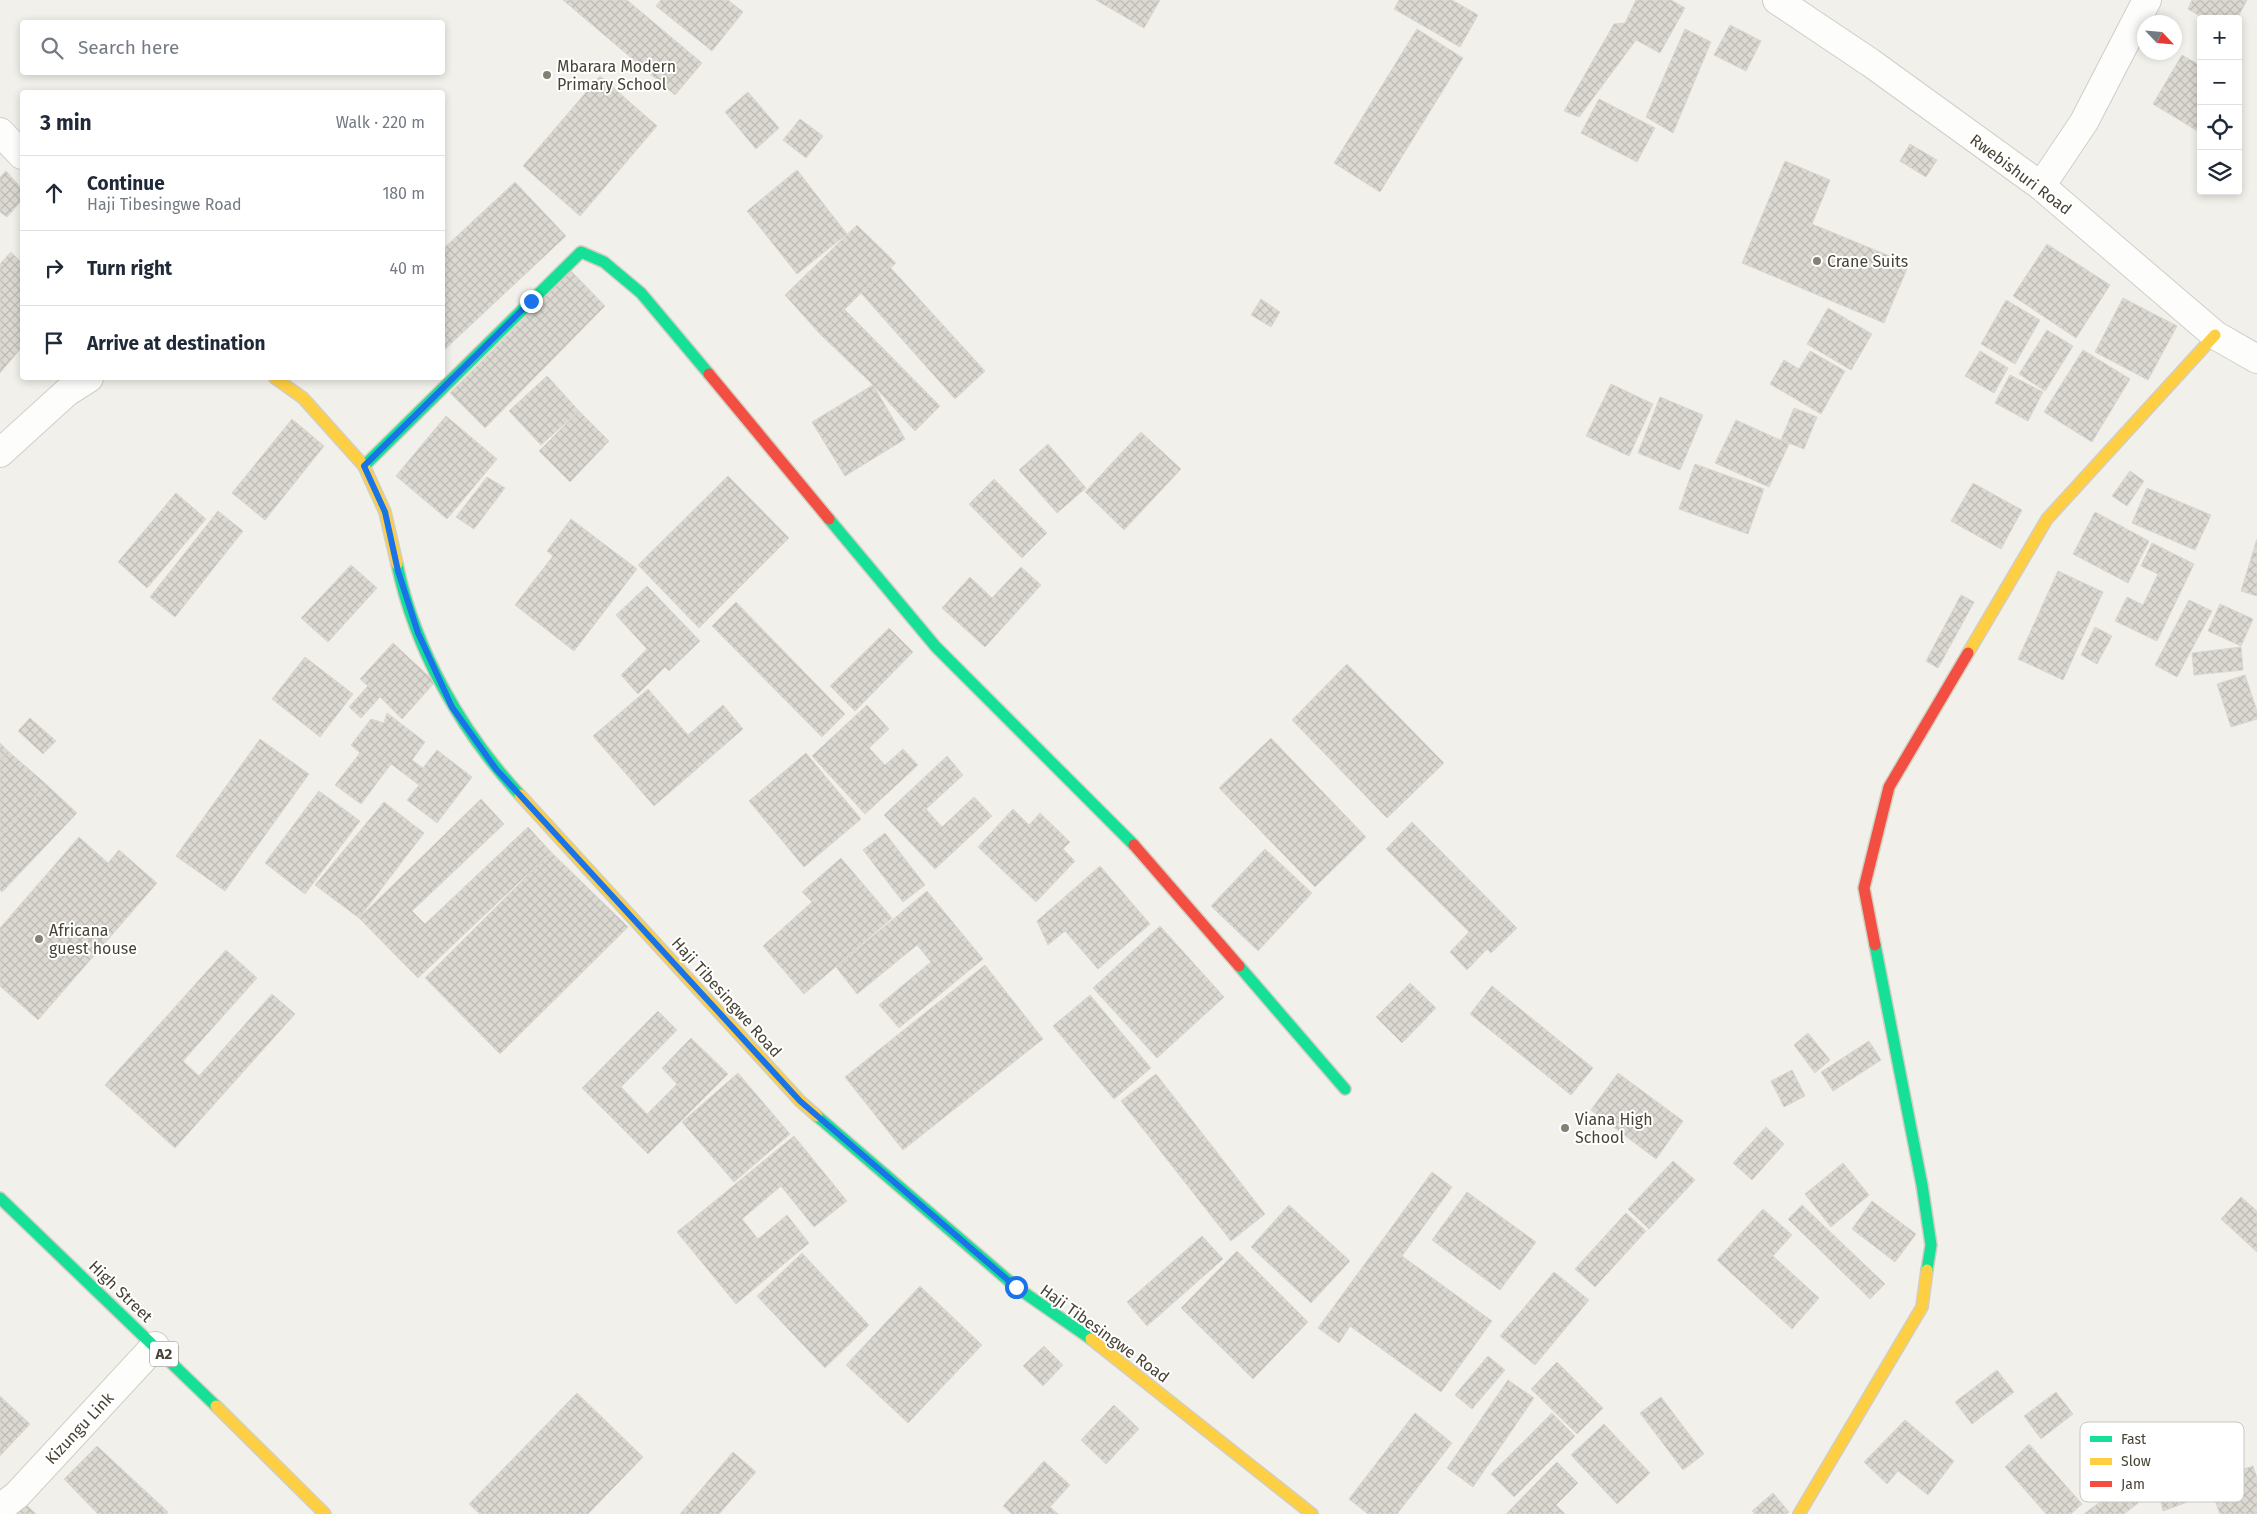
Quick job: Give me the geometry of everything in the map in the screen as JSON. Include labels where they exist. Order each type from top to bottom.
[{"type":"street","name":"Rwebishuri Road","points":[[1777,0],[1871,63],[2041,186],[2215,335],[2257,359]]},
{"type":"street","points":[[2041,186],[2084,122],[2148,0]]},
{"type":"street","points":[[0,132],[20,152]]},
{"type":"street","points":[[364,466],[581,252],[604,262],[641,293],[936,647],[1124,833],[1345,1089]]},
{"type":"street","points":[[1799,1514],[1922,1307],[1931,1244],[1922,1185],[1864,888],[1889,787],[2047,519],[2215,335]]},
{"type":"street","points":[[0,453],[67,392],[87,380]]},
{"type":"street","name":"Haji Tibesingwe Road","points":[[278,380],[303,398],[364,466],[385,512],[398,571],[418,633],[452,707],[496,769],[800,1101],[1016,1287],[1109,1352],[1312,1514]]},
{"type":"street","name":"High Street","points":[[0,1198],[155,1346],[325,1514]]},
{"type":"street","name":"Kizungu Link","points":[[0,1508],[17,1495],[155,1346]]},
{"type":"building","points":[[563,0],[627,0],[702,63],[675,95]]},
{"type":"building","points":[[661,0],[728,0],[743,12],[712,51],[656,6]]},
{"type":"building","points":[[1096,0],[1160,0],[1144,28]]},
{"type":"building","points":[[1399,0],[1452,0],[1478,15],[1460,47],[1394,9]]},
{"type":"building","points":[[1636,0],[1671,0],[1685,8],[1660,53],[1636,40],[1579,117],[1564,111],[1614,24],[1625,23]]},
{"type":"building","points":[[2192,0],[2247,0],[2239,15],[2198,15],[2188,9]]},
{"type":"building","points":[[1730,25],[1761,41],[1746,71],[1714,55]]},
{"type":"building","points":[[1417,29],[1463,58],[1380,192],[1334,163]]},
{"type":"building","points":[[1685,29],[1711,42],[1673,133],[1646,117]]},
{"type":"building","points":[[2182,55],[2197,64],[2197,131],[2153,104],[2179,60],[2182,60]]},
{"type":"building","points":[[600,76],[657,126],[580,216],[523,166]]},
{"type":"building","points":[[748,92],[779,128],[756,149],[725,112]]},
{"type":"building","points":[[1599,99],[1655,128],[1637,162],[1581,133]]},
{"type":"building","points":[[800,119],[823,136],[806,158],[783,140]]},
{"type":"building","points":[[1910,144],[1937,160],[1926,177],[1900,161]]},
{"type":"building","points":[[1785,161],[1830,180],[1812,224],[1909,264],[1884,323],[1742,263]]},
{"type":"building","points":[[797,170],[847,234],[797,274],[747,211]]},
{"type":"building","points":[[6,171],[20,187],[20,202],[7,217],[0,212],[0,177]]},
{"type":"building","points":[[515,182],[566,236],[445,349],[445,247]]},
{"type":"building","points":[[857,225],[896,263],[861,293],[820,334],[785,295]]},
{"type":"building","points":[[2047,244],[2110,285],[2076,338],[2013,296]]},
{"type":"building","points":[[11,252],[20,261],[20,349],[0,373],[0,264]]},
{"type":"building","points":[[890,267],[985,371],[955,399],[861,293]]},
{"type":"building","points":[[571,271],[605,306],[485,428],[450,393]]},
{"type":"building","points":[[2123,298],[2177,326],[2148,380],[2095,352]]},
{"type":"building","points":[[1261,299],[1280,312],[1271,327],[1251,315]]},
{"type":"building","points":[[2006,300],[2040,320],[2015,364],[1981,344]]},
{"type":"building","points":[[1828,308],[1872,334],[1851,370],[1807,344]]},
{"type":"building","points":[[844,309],[940,406],[915,431],[873,385],[820,334]]},
{"type":"building","points":[[2047,330],[2073,346],[2045,391],[2019,374]]},
{"type":"building","points":[[2083,350],[2130,379],[2092,442],[2044,412]]},
{"type":"building","points":[[1810,351],[1845,371],[1821,414],[1770,384],[1784,360],[1799,369]]},
{"type":"building","points":[[1980,351],[2008,368],[1994,393],[1965,376]]},
{"type":"building","points":[[2010,375],[2043,392],[2028,421],[1995,403]]},
{"type":"building","points":[[547,376],[579,411],[541,445],[509,411]]},
{"type":"building","points":[[1611,384],[1653,404],[1629,456],[1586,436]]},
{"type":"building","points":[[873,385],[905,439],[845,476],[812,422]]},
{"type":"building","points":[[1660,397],[1703,415],[1680,470],[1638,453]]},
{"type":"building","points":[[1794,408],[1817,417],[1804,449],[1781,440]]},
{"type":"building","points":[[579,411],[609,441],[570,482],[539,451]]},
{"type":"building","points":[[446,416],[497,459],[447,519],[396,476]]},
{"type":"building","points":[[292,419],[324,446],[265,520],[232,493]]},
{"type":"building","points":[[1736,420],[1789,444],[1769,487],[1715,463]]},
{"type":"building","points":[[1141,432],[1181,469],[1124,530],[1085,492]]},
{"type":"building","points":[[1048,444],[1086,488],[1057,513],[1019,470]]},
{"type":"building","points":[[1695,464],[1764,489],[1748,534],[1679,509]]},
{"type":"building","points":[[2130,471],[2144,481],[2127,506],[2112,496]]},
{"type":"building","points":[[728,476],[789,538],[699,628],[638,565]]},
{"type":"building","points":[[487,477],[505,488],[474,529],[456,517]]},
{"type":"building","points":[[994,479],[1047,533],[1022,558],[969,504]]},
{"type":"building","points":[[1973,483],[2022,510],[2001,549],[1951,521]]},
{"type":"building","points":[[2147,488],[2211,515],[2195,550],[2132,523]]},
{"type":"building","points":[[176,493],[206,519],[147,588],[118,562]]},
{"type":"building","points":[[218,511],[243,531],[175,617],[150,597]]},
{"type":"building","points":[[2095,512],[2149,541],[2128,583],[2073,554]]},
{"type":"building","points":[[571,519],[637,569],[574,651],[515,605],[553,556],[547,551]]},
{"type":"building","points":[[2257,539],[2257,596],[2241,591]]},
{"type":"building","points":[[2152,543],[2194,564],[2157,641],[2115,621],[2127,597],[2143,605],[2158,574],[2141,566]]},
{"type":"building","points":[[351,565],[377,588],[328,642],[301,618]]},
{"type":"building","points":[[1021,567],[1041,585],[985,647],[942,608],[970,577],[992,598]]},
{"type":"building","points":[[2058,571],[2103,592],[2063,680],[2018,659]]},
{"type":"building","points":[[647,586],[700,641],[669,671],[665,667],[638,694],[621,675],[647,649],[616,615]]},
{"type":"building","points":[[1961,595],[1974,602],[1938,668],[1926,661]]},
{"type":"building","points":[[2189,600],[2212,611],[2177,677],[2155,665]]},
{"type":"building","points":[[736,602],[845,714],[822,737],[712,626]]},
{"type":"building","points":[[2220,604],[2253,619],[2241,646],[2208,631]]},
{"type":"building","points":[[2095,627],[2112,636],[2097,664],[2081,655]]},
{"type":"building","points":[[889,628],[913,652],[855,711],[830,686]]},
{"type":"building","points":[[393,643],[435,682],[402,719],[380,697],[361,718],[349,707],[368,686],[360,679]]},
{"type":"building","points":[[2241,647],[2243,670],[2194,675],[2192,653]]},
{"type":"building","points":[[305,657],[353,694],[320,737],[272,699]]},
{"type":"building","points":[[1347,664],[1444,763],[1387,818],[1292,720]]},
{"type":"building","points":[[2245,675],[2257,711],[2257,719],[2231,727],[2217,684]]},
{"type":"building","points":[[648,689],[688,735],[723,705],[743,729],[654,806],[593,736]]},
{"type":"building","points":[[867,705],[889,729],[869,748],[885,765],[903,749],[918,765],[865,814],[812,756]]},
{"type":"building","points":[[387,713],[425,742],[412,760],[423,768],[437,750],[472,777],[437,823],[407,800],[419,785],[391,764],[361,804],[335,785],[360,753],[351,745],[371,719],[384,723]]},
{"type":"building","points":[[30,718],[56,741],[43,754],[18,731]]},
{"type":"building","points":[[1271,738],[1366,837],[1315,887],[1219,788]]},
{"type":"building","points":[[260,739],[309,774],[225,891],[176,856]]},
{"type":"building","points":[[0,743],[8,751],[0,760]]},
{"type":"building","points":[[8,751],[46,784],[0,836],[0,760]]},
{"type":"building","points":[[806,753],[861,819],[804,867],[749,801]]},
{"type":"building","points":[[947,756],[963,775],[926,809],[942,827],[974,797],[992,816],[935,869],[884,815]]},
{"type":"building","points":[[46,784],[77,813],[2,892],[0,890],[0,836]]},
{"type":"building","points":[[319,791],[360,821],[305,894],[265,863]]},
{"type":"building","points":[[481,799],[504,824],[412,911],[425,924],[528,827],[551,852],[418,978],[359,918]]},
{"type":"building","points":[[384,802],[424,833],[359,918],[315,885]]},
{"type":"building","points":[[1013,809],[1029,825],[1040,813],[1070,842],[1063,849],[1075,861],[1036,902],[978,847]]},
{"type":"building","points":[[1412,822],[1517,928],[1491,953],[1487,949],[1467,970],[1450,952],[1469,932],[1386,849]]},
{"type":"building","points":[[885,833],[925,885],[903,902],[863,850]]},
{"type":"building","points":[[79,837],[108,863],[119,850],[157,883],[38,1020],[0,986],[0,928]]},
{"type":"building","points":[[1265,849],[1312,893],[1258,951],[1211,906]]},
{"type":"building","points":[[551,852],[628,927],[500,1054],[425,978]]},
{"type":"building","points":[[841,858],[892,918],[804,994],[763,946],[812,902],[802,892]]},
{"type":"building","points":[[1100,866],[1150,924],[1098,969],[1065,931],[1048,945],[1037,921]]},
{"type":"building","points":[[927,891],[983,959],[899,1028],[879,1005],[931,962],[917,945],[857,994],[836,967]]},
{"type":"building","points":[[1160,926],[1224,997],[1157,1058],[1093,988]]},
{"type":"building","points":[[226,950],[257,978],[183,1061],[199,1076],[272,994],[295,1014],[175,1148],[105,1085]]},
{"type":"building","points":[[985,965],[1043,1039],[903,1150],[845,1077]]},
{"type":"building","points":[[1410,983],[1436,1008],[1402,1043],[1376,1017]]},
{"type":"building","points":[[1492,986],[1593,1068],[1571,1095],[1470,1014]]},
{"type":"building","points":[[1090,995],[1151,1068],[1114,1099],[1053,1026]]},
{"type":"building","points":[[658,1011],[677,1030],[621,1087],[647,1114],[677,1084],[662,1068],[691,1038],[728,1074],[648,1154],[582,1088]]},
{"type":"building","points":[[1808,1033],[1830,1060],[1815,1073],[1794,1045]]},
{"type":"building","points":[[1869,1041],[1881,1060],[1833,1091],[1821,1072]]},
{"type":"building","points":[[1792,1070],[1805,1096],[1784,1107],[1771,1081]]},
{"type":"building","points":[[738,1073],[790,1134],[734,1182],[682,1122]]},
{"type":"building","points":[[1618,1073],[1683,1121],[1656,1159],[1591,1110]]},
{"type":"building","points":[[1156,1074],[1265,1214],[1231,1241],[1121,1101]]},
{"type":"building","points":[[1766,1127],[1784,1144],[1752,1180],[1733,1163]]},
{"type":"building","points":[[794,1136],[847,1201],[814,1227],[781,1186],[742,1219],[758,1239],[787,1215],[809,1243],[736,1304],[677,1232]]},
{"type":"building","points":[[1673,1161],[1695,1180],[1649,1229],[1628,1209]]},
{"type":"building","points":[[1843,1163],[1869,1195],[1831,1227],[1805,1194]]},
{"type":"building","points":[[1432,1172],[1452,1187],[1402,1256],[1492,1321],[1441,1392],[1350,1326],[1339,1343],[1318,1328]]},
{"type":"building","points":[[1467,1192],[1536,1242],[1500,1290],[1432,1240]]},
{"type":"building","points":[[2241,1197],[2257,1211],[2257,1252],[2221,1219]]},
{"type":"building","points":[[1872,1201],[1916,1234],[1895,1262],[1852,1229]]},
{"type":"building","points":[[1289,1205],[1350,1261],[1311,1303],[1251,1247]]},
{"type":"building","points":[[1802,1205],[1885,1284],[1870,1299],[1788,1219]]},
{"type":"building","points":[[1763,1209],[1792,1235],[1773,1256],[1819,1298],[1792,1329],[1717,1260]]},
{"type":"building","points":[[1626,1213],[1646,1231],[1595,1287],[1575,1269]]},
{"type":"building","points":[[1202,1236],[1223,1259],[1147,1326],[1127,1302]]},
{"type":"building","points":[[1237,1251],[1308,1322],[1253,1379],[1181,1308]]},
{"type":"building","points":[[802,1253],[869,1325],[825,1368],[757,1296]]},
{"type":"building","points":[[1554,1272],[1589,1300],[1535,1365],[1500,1336]]},
{"type":"building","points":[[920,1286],[982,1345],[908,1423],[846,1365]]},
{"type":"building","points":[[1044,1346],[1063,1365],[1043,1386],[1023,1366]]},
{"type":"building","points":[[1488,1356],[1505,1370],[1472,1409],[1455,1395]]},
{"type":"building","points":[[1557,1362],[1603,1408],[1577,1434],[1531,1389]]},
{"type":"building","points":[[1997,1370],[2014,1392],[1972,1424],[1955,1402]]},
{"type":"building","points":[[1508,1380],[1534,1398],[1473,1487],[1447,1468]]},
{"type":"building","points":[[2056,1392],[2073,1414],[2041,1439],[2024,1416]]},
{"type":"building","points":[[577,1393],[643,1457],[588,1514],[480,1514],[469,1504]]},
{"type":"building","points":[[0,1396],[30,1424],[0,1456]]},
{"type":"building","points":[[1661,1397],[1704,1454],[1683,1470],[1640,1413]]},
{"type":"building","points":[[1114,1405],[1139,1429],[1106,1464],[1081,1440]]},
{"type":"building","points":[[1415,1413],[1452,1443],[1397,1514],[1368,1514],[1349,1499]]},
{"type":"building","points":[[1552,1413],[1575,1436],[1514,1497],[1491,1474]]},
{"type":"building","points":[[1905,1420],[1954,1461],[1928,1495],[1898,1471],[1887,1484],[1864,1462]]},
{"type":"building","points":[[1604,1424],[1650,1473],[1617,1504],[1571,1455]]},
{"type":"building","points":[[2029,1444],[2082,1504],[2071,1514],[2046,1514],[2005,1467]]},
{"type":"building","points":[[97,1446],[168,1512],[166,1514],[98,1514],[64,1479]]},
{"type":"building","points":[[733,1452],[756,1472],[719,1514],[680,1514]]},
{"type":"building","points":[[1044,1461],[1070,1485],[1050,1507],[1058,1514],[1012,1514],[1003,1506]]},
{"type":"building","points":[[1557,1462],[1578,1483],[1556,1505],[1565,1514],[1506,1514]]},
{"type":"building","points":[[2253,1466],[2257,1478],[2257,1514],[2220,1514],[2216,1502],[2244,1502],[2244,1469]]},
{"type":"building","points":[[1773,1493],[1789,1512],[1786,1514],[1755,1514],[1752,1511]]},
{"type":"building","points":[[21,1500],[36,1514],[7,1514]]},
{"type":"building","points":[[2100,1502],[2139,1502],[2124,1514],[2084,1514]]},
{"type":"building","points":[[2161,1502],[2187,1502],[2163,1511]]},
{"type":"traffic: fast","points":[[364,466],[581,252],[604,262],[641,293],[709,374]]},
{"type":"traffic: fast","points":[[829,519],[936,647],[1134,845]]},
{"type":"traffic: fast","points":[[397,564],[405,596],[416,627],[428,658],[443,688],[478,744],[520,795]]},
{"type":"traffic: fast","points":[[1875,945],[1922,1185],[1931,1245],[1927,1270]]},
{"type":"traffic: fast","points":[[1239,966],[1345,1089]]},
{"type":"traffic: fast","points":[[817,1116],[1016,1287],[1091,1339]]},
{"type":"traffic: fast","points":[[0,1198],[216,1406]]},
{"type":"traffic: slow","points":[[1968,653],[2047,519],[2215,335]]},
{"type":"traffic: slow","points":[[278,380],[303,398],[364,466],[385,512],[397,564]]},
{"type":"traffic: slow","points":[[520,795],[800,1101],[817,1116]]},
{"type":"traffic: slow","points":[[1799,1514],[1922,1307],[1927,1270]]},
{"type":"traffic: slow","points":[[1091,1339],[1312,1514]]},
{"type":"traffic: slow","points":[[216,1406],[325,1514]]},
{"type":"traffic: jam","points":[[709,374],[829,519]]},
{"type":"traffic: jam","points":[[1875,945],[1864,888],[1889,787],[1968,653]]},
{"type":"traffic: jam","points":[[1134,845],[1239,966]]},
{"type":"place","name":"Mbarara Modern Primary School","points":[[547,75]]},
{"type":"place","name":"Crane Suits","points":[[1817,261]]},
{"type":"place","name":"Africana guest house","points":[[39,939]]},
{"type":"place","name":"Viana High School","points":[[1565,1128]]},
{"type":"route","points":[[531,301],[364,466],[385,512],[398,571],[418,633],[452,707],[496,769],[800,1101],[1016,1287]]}]
